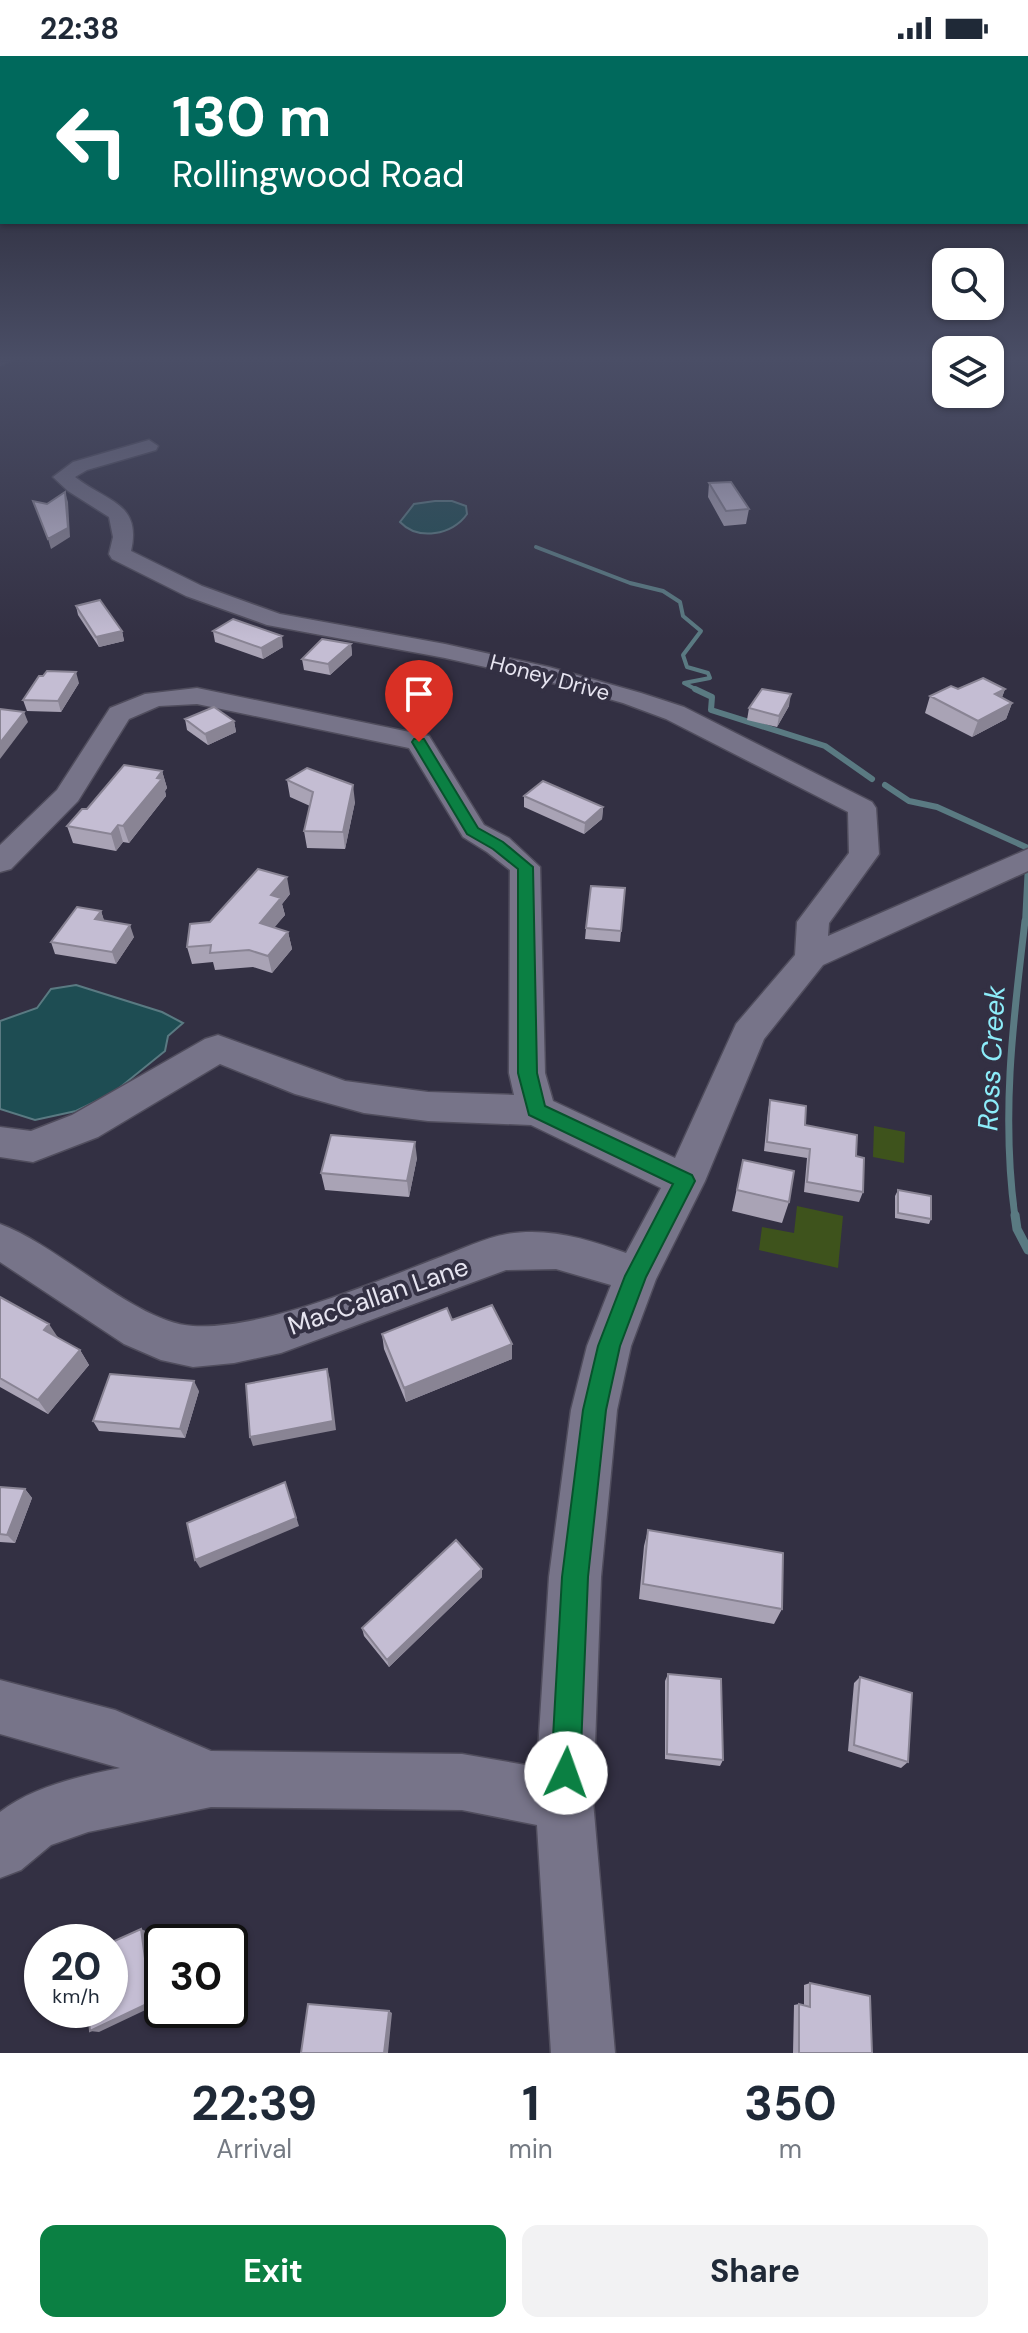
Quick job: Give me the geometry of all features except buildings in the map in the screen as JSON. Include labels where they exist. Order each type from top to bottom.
[{"type":"street","name":"Honey Drive","points":[[124,453],[80,466],[63,477],[123,519],[127,533],[120,554],[194,591],[275,620],[445,651],[540,672],[632,698],[675,713],[862,808],[864,854],[813,922],[811,957]]},
{"type":"street","points":[[0,862],[68,795],[119,714],[154,699],[197,696],[419,742],[473,831],[498,845],[525,867],[527,1073],[536,1110]]},
{"type":"street","points":[[583,2053],[564,1801],[575,1577],[594,1410],[609,1346],[636,1276],[685,1181],[749,1033],[811,957],[1013,866]]},
{"type":"street","points":[[0,1142],[33,1147],[85,1126],[218,1048],[293,1079],[361,1099],[447,1109],[536,1110],[685,1181]]},
{"type":"street","name":"MacCallan Lane","points":[[0,1242],[92,1301],[164,1341],[203,1347],[324,1320],[505,1252],[529,1249],[586,1255],[636,1276]]},
{"type":"street","points":[[0,1707],[115,1738],[211,1779]]},
{"type":"street","points":[[0,1849],[33,1823],[88,1803],[211,1779],[462,1782],[564,1801]]},
{"type":"green space","points":[[874,1126],[905,1132],[904,1163],[873,1157]]},
{"type":"green space","points":[[797,1206],[843,1216],[838,1268],[759,1250],[762,1227],[794,1233]]},
{"type":"shaded area","points":[[452,501],[466,506],[467,514],[453,527],[435,533],[416,532],[400,522],[414,504]]},
{"type":"shaded area","points":[[76,985],[162,1012],[183,1023],[168,1036],[165,1051],[113,1093],[76,1111],[35,1120],[0,1109],[0,1021],[37,1008],[51,989]]},
{"type":"waterway","points":[[536,547],[630,583],[663,591],[680,602],[683,616],[701,631],[683,655],[687,667],[708,673],[710,678],[684,683],[697,690]]},
{"type":"waterway","points":[[697,690],[712,697],[711,710],[825,746],[872,779]]},
{"type":"waterway","points":[[885,785],[909,801],[937,807],[1028,848]]},
{"type":"waterway","name":"Ross Creek","points":[[1025,923],[1028,865]]},
{"type":"waterway","name":"Ross Creek","points":[[1015,1217],[1009,1142],[1010,1069],[1025,921]]},
{"type":"waterway","name":"Ross Creek","points":[[1015,1215],[1017,1229],[1028,1250]]},
{"type":"route","points":[[419,742],[473,831],[498,845],[525,867],[528,889],[527,1073],[536,1110],[685,1181],[636,1276],[609,1346],[594,1410],[575,1577],[566,1773]]}]
